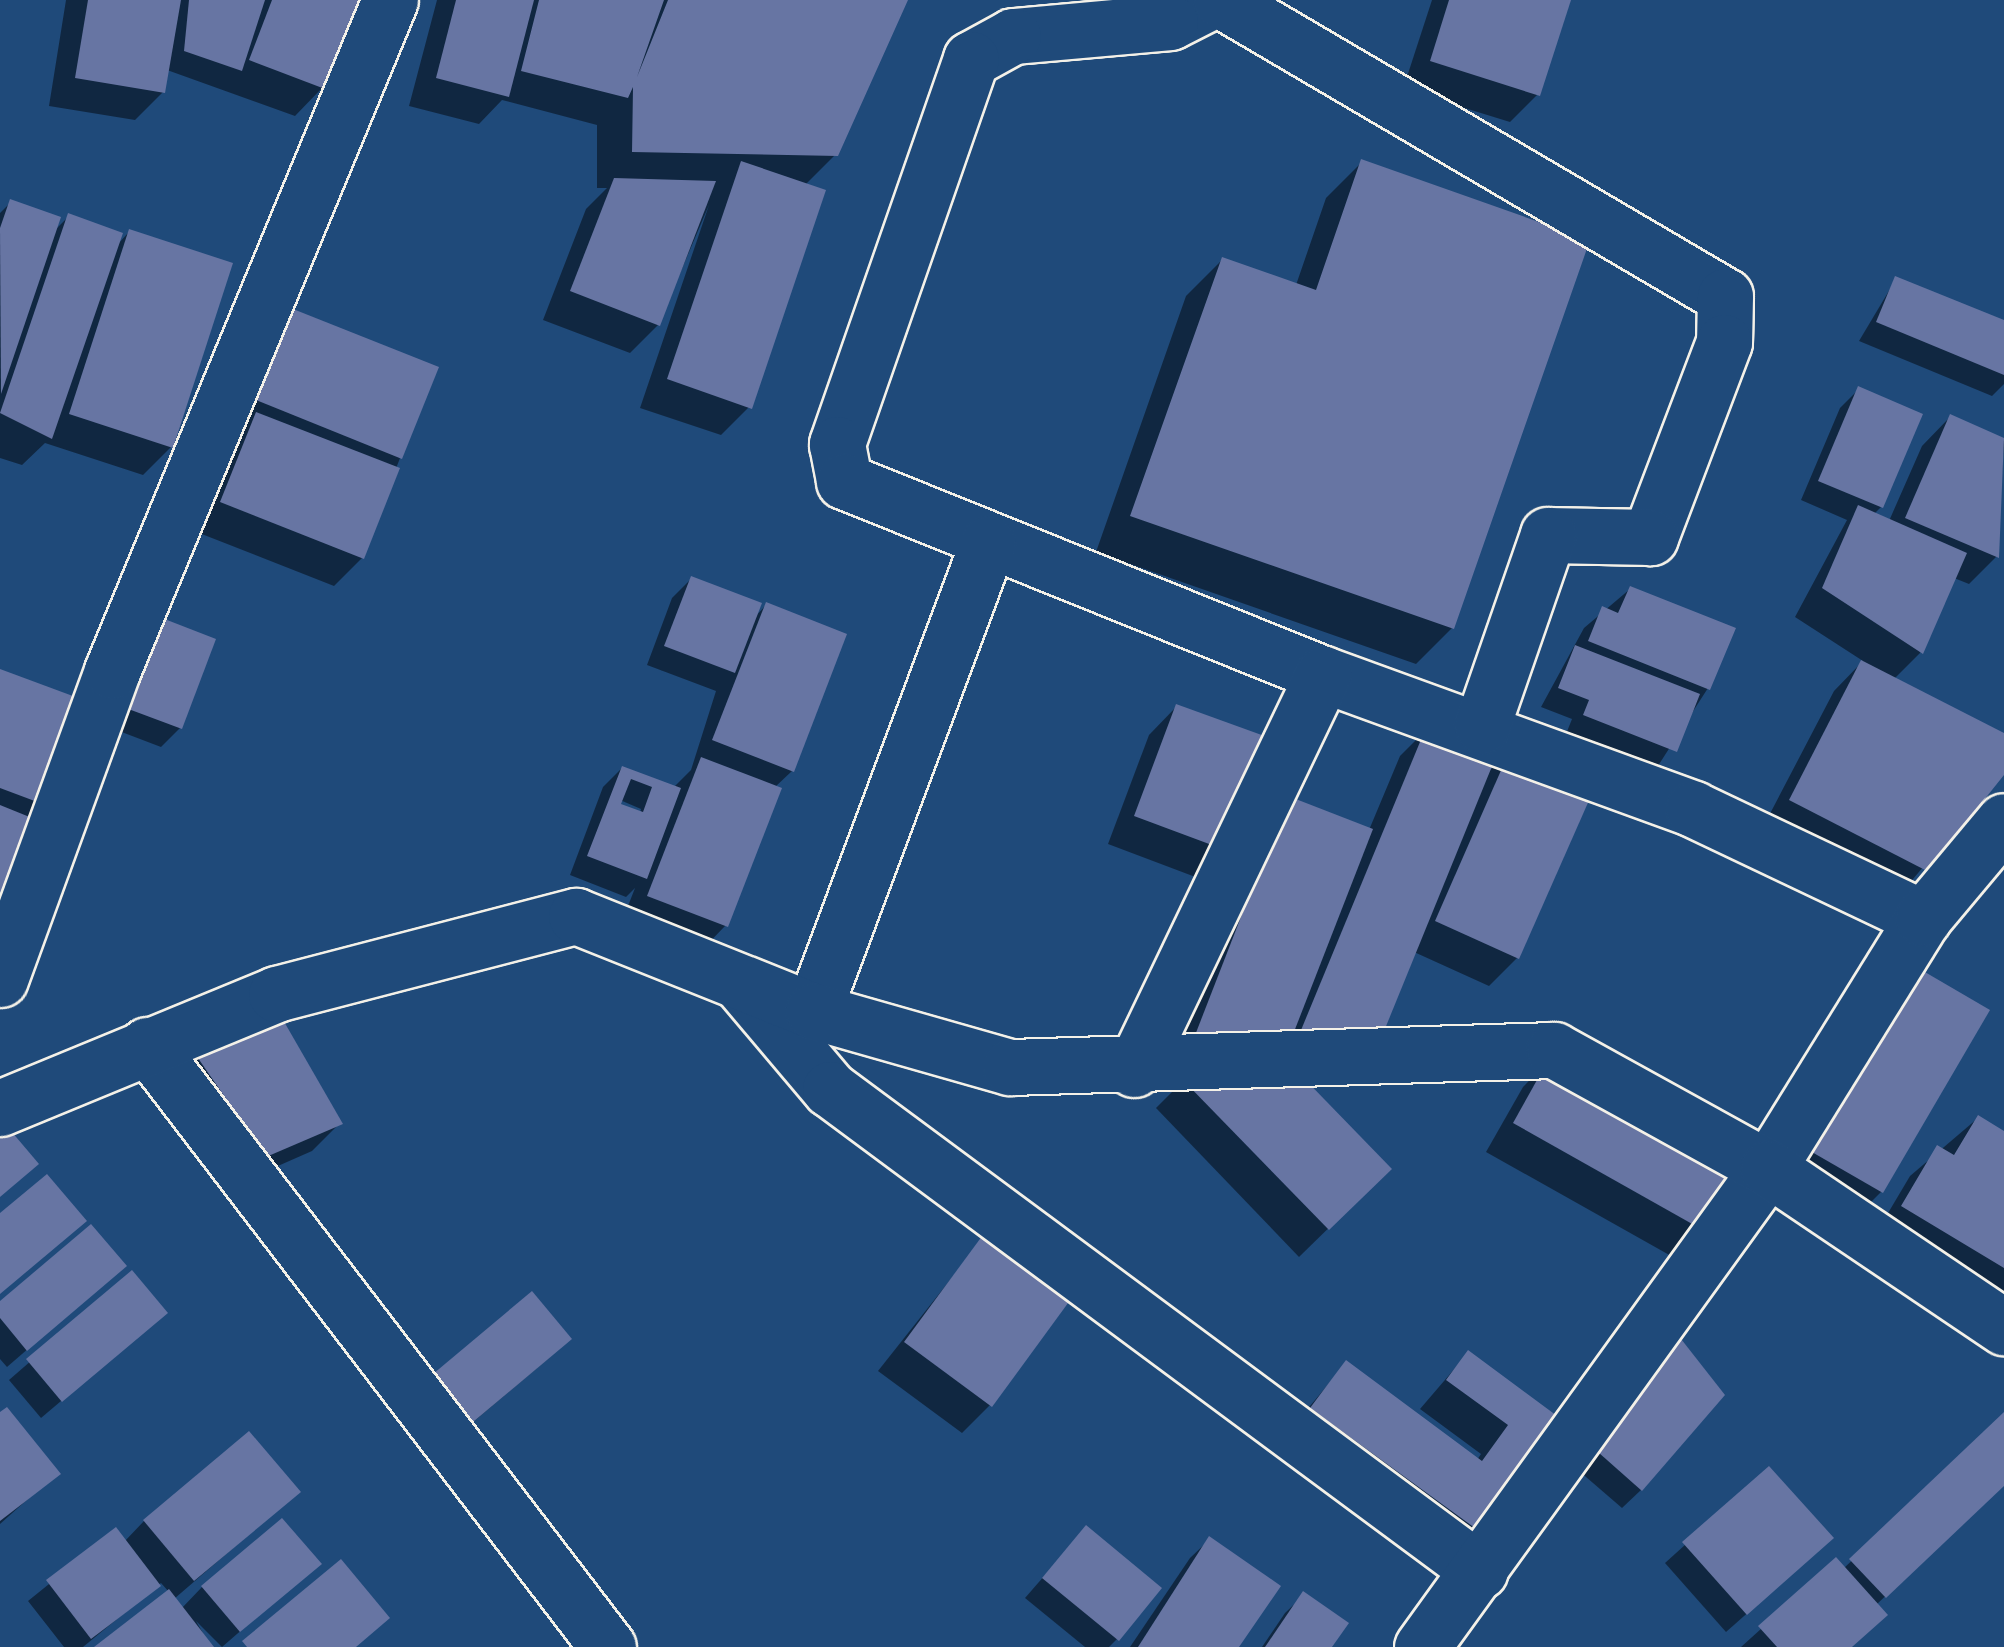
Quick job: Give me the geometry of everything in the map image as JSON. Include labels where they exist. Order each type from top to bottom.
[{"type":"street","points":[[0,979],[112,671],[390,0]]},
{"type":"street","points":[[1482,726],[1548,535],[1650,537],[1724,342],[1725,296],[1217,0],[1170,22],[990,44],[971,59],[949,108],[836,464],[859,493],[1324,674],[1482,726],[1693,808],[1923,918]]},
{"type":"street","points":[[813,1011],[988,544]]},
{"type":"street","points":[[1134,1069],[1324,674]]},
{"type":"street","points":[[1422,1647],[1768,1168],[1923,918],[2004,822]]},
{"type":"street","points":[[0,1108],[147,1044],[276,994],[562,916],[813,1011],[1010,1067],[1134,1069],[1554,1050],[1768,1168],[2004,1327]]},
{"type":"street","points":[[742,985],[830,1089],[1480,1571]]},
{"type":"street","points":[[147,1044],[608,1647]]},
{"type":"building","points":[[88,0],[181,0],[165,93],[75,78]]},
{"type":"building","points":[[189,0],[265,0],[242,71],[184,51]]},
{"type":"building","points":[[272,0],[359,0],[325,89],[249,60]]},
{"type":"building","points":[[456,0],[534,0],[509,97],[436,78]]},
{"type":"building","points":[[539,0],[664,0],[637,77],[668,0],[908,0],[838,156],[632,152],[633,87],[628,98],[521,71]]},
{"type":"building","points":[[1449,0],[1571,0],[1540,96],[1430,61]]},
{"type":"building","points":[[1361,159],[1590,240],[1454,629],[1130,516],[1222,257],[1316,290]]},
{"type":"building","points":[[741,161],[826,190],[752,409],[667,379]]},
{"type":"building","points":[[614,178],[716,181],[660,326],[570,291]]},
{"type":"building","points":[[10,199],[61,217],[1,394],[0,228]]},
{"type":"building","points":[[68,213],[123,233],[52,439],[0,413]]},
{"type":"building","points":[[129,229],[233,263],[173,448],[69,414]]},
{"type":"building","points":[[1895,276],[2004,320],[2004,375],[1876,322]]},
{"type":"building","points":[[293,309],[439,367],[402,459],[256,400]]},
{"type":"building","points":[[1858,386],[1923,414],[1883,508],[1818,481]]},
{"type":"building","points":[[256,412],[400,468],[364,559],[220,502]]},
{"type":"building","points":[[1950,414],[2004,438],[1999,558],[1905,518]]},
{"type":"building","points":[[1858,505],[1967,553],[1923,654],[1822,588]]},
{"type":"building","points":[[691,576],[762,603],[735,673],[664,646]]},
{"type":"building","points":[[1630,586],[1736,628],[1710,690],[1588,641],[1602,606],[1618,613]]},
{"type":"building","points":[[766,602],[847,634],[794,772],[712,740]]},
{"type":"building","points":[[149,613],[216,639],[182,729],[115,704]]},
{"type":"building","points":[[1575,645],[1700,694],[1677,752],[1583,715],[1589,700],[1558,688]]},
{"type":"building","points":[[1861,660],[2004,733],[2004,775],[1927,871],[1789,800]]},
{"type":"building","points":[[0,669],[89,702],[48,806],[0,788]]},
{"type":"building","points":[[1176,704],[1278,741],[1236,854],[1134,816]]},
{"type":"building","points":[[1427,725],[1497,754],[1380,1041],[1299,1035]]},
{"type":"building","points":[[1513,743],[1598,780],[1519,959],[1435,921]]},
{"type":"building","points":[[701,757],[782,788],[728,927],[647,896]]},
{"type":"building","points":[[622,766],[681,788],[647,879],[587,856]],"holes":[[[631,779],[652,787],[643,812],[621,804]]]},
{"type":"building","points":[[1288,796],[1373,829],[1292,1037],[1192,1043]]},
{"type":"building","points":[[0,805],[37,820],[0,912]]},
{"type":"building","points":[[1906,961],[1990,1010],[1883,1193],[1798,1144]]},
{"type":"building","points":[[271,999],[343,1124],[266,1157],[189,1045]]},
{"type":"building","points":[[1551,1055],[1748,1166],[1710,1234],[1513,1123]]},
{"type":"building","points":[[1293,1067],[1392,1169],[1329,1230],[1182,1079]]},
{"type":"building","points":[[1978,1115],[2004,1131],[2004,1268],[1901,1206],[1937,1145],[1954,1155]]},
{"type":"building","points":[[0,1118],[39,1164],[0,1197]]},
{"type":"building","points":[[47,1174],[87,1221],[0,1294],[0,1213]]},
{"type":"building","points":[[91,1224],[127,1266],[27,1351],[0,1318],[0,1301]]},
{"type":"building","points":[[991,1224],[1079,1288],[992,1407],[904,1342]]},
{"type":"building","points":[[132,1270],[168,1313],[62,1402],[26,1359]]},
{"type":"building","points":[[532,1291],[572,1339],[473,1422],[433,1374]]},
{"type":"building","points":[[1674,1330],[1725,1395],[1642,1491],[1581,1437]]},
{"type":"building","points":[[1468,1350],[1572,1427],[1490,1539],[1310,1408],[1346,1360],[1482,1461],[1508,1425],[1446,1380]]},
{"type":"building","points":[[7,1407],[61,1474],[0,1521],[0,1412]]},
{"type":"building","points":[[2004,1412],[2004,1486],[1886,1598],[1849,1559]]},
{"type":"building","points":[[249,1431],[301,1492],[194,1581],[143,1520]]},
{"type":"building","points":[[1769,1466],[1834,1538],[1747,1615],[1682,1542]]},
{"type":"building","points":[[282,1518],[322,1564],[240,1632],[201,1586]]},
{"type":"building","points":[[1086,1525],[1162,1588],[1119,1641],[1042,1578]]},
{"type":"building","points":[[116,1527],[161,1586],[91,1639],[46,1580]]},
{"type":"building","points":[[1209,1536],[1281,1586],[1239,1647],[1138,1647]]},
{"type":"building","points":[[1836,1557],[1888,1615],[1852,1647],[1777,1647],[1758,1626]]},
{"type":"building","points":[[341,1559],[390,1618],[356,1647],[247,1647],[242,1641]]},
{"type":"building","points":[[169,1589],[214,1647],[94,1647]]},
{"type":"building","points":[[1303,1591],[1349,1623],[1332,1647],[1265,1647]]}]
